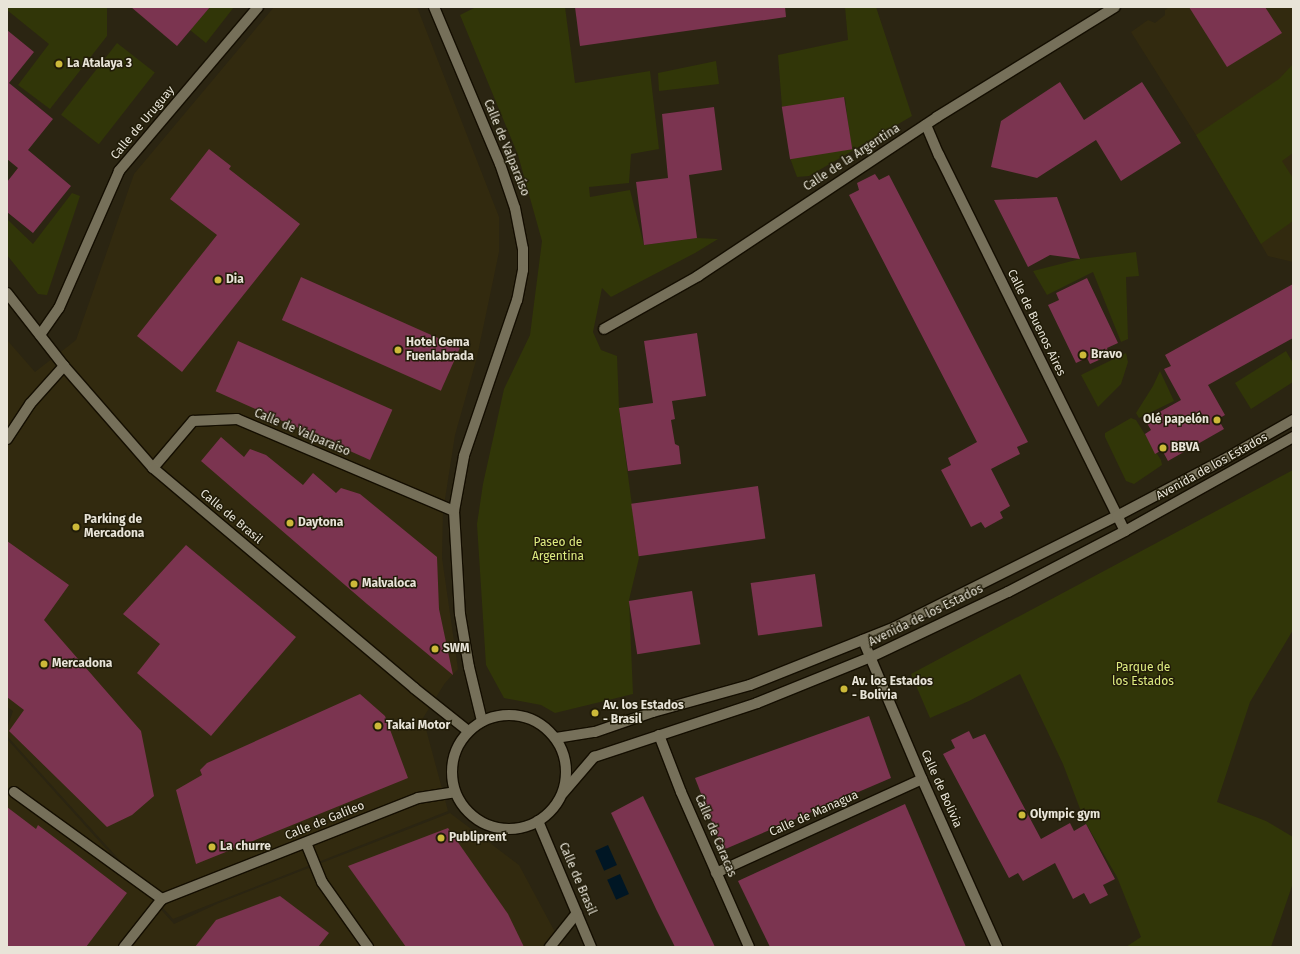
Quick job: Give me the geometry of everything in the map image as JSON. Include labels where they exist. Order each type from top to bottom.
[{"type":"street","name":"Calle de Uruguay","points":[[40,335],[59,308],[119,171],[258,7]]},
{"type":"street","name":"Calle de Valparaíso","points":[[434,7],[500,164],[516,208],[523,249],[523,270],[517,300],[464,456],[454,511],[460,614],[469,667],[482,721]]},
{"type":"street","name":"Calle de la Argentina","points":[[604,329],[698,276],[771,226],[926,125],[1115,7]]},
{"type":"street","name":"Calle de Buenos Aires","points":[[926,125],[939,156],[1125,531]]},
{"type":"street","name":"Calle de Brasil","points":[[7,293],[64,366],[153,468],[408,683],[468,731]]},
{"type":"street","points":[[7,439],[30,404],[64,366]]},
{"type":"street","name":"Calle de Valparaíso","points":[[153,468],[193,421],[237,419],[454,511]]},
{"type":"street","name":"Avenida de los Estados","points":[[556,738],[595,732],[653,712],[750,685],[863,640],[895,626],[1117,516],[1224,460],[1293,420]]},
{"type":"street","name":"Avenida de los Estados","points":[[563,793],[594,757],[757,703],[871,657],[1008,592],[1125,531],[1293,437]]},
{"type":"street","name":"Calle de Bolivia","points":[[863,640],[922,779],[997,947]]},
{"type":"street","points":[[514,714],[530,718],[544,726],[556,738],[564,755],[567,774],[563,793],[548,814],[538,821],[522,828],[506,829],[490,826],[475,818],[463,806],[455,792],[451,776],[453,760],[458,744],[468,731],[482,721],[497,715],[514,714]]},
{"type":"street","name":"Calle de Caracas","points":[[659,735],[681,792],[750,947]]},
{"type":"street","name":"Calle de Managua","points":[[716,873],[922,779]]},
{"type":"street","points":[[14,792],[162,900]]},
{"type":"street","name":"Calle de Galileo","points":[[124,947],[162,900],[418,798],[455,792]]},
{"type":"street","name":"Calle de Brasil","points":[[538,821],[591,947]]},
{"type":"street","points":[[306,843],[322,882],[368,947]]},
{"type":"street","points":[[550,947],[577,913]]},
{"type":"shaded area","points":[[274,7],[417,7],[499,217],[499,252],[477,357],[455,435],[443,512],[442,558],[458,669],[445,683],[423,718],[448,811],[173,919],[7,736],[7,728],[13,711],[7,707],[7,340],[35,372],[76,340],[134,174]]},
{"type":"shaded area","points":[[1169,7],[1293,7],[1293,262],[1268,256],[1196,135],[1131,32],[1148,20],[1155,23],[1165,15],[1165,10]]},
{"type":"shaded area","points":[[7,739],[174,924],[219,903],[450,813],[519,865],[563,947],[7,947]]},
{"type":"green space","name":"La Atalaya 3","points":[[7,7],[107,7],[107,36],[50,109],[18,85],[49,44],[7,10]]},
{"type":"green space","points":[[210,7],[234,7],[206,43],[190,30]]},
{"type":"green space","name":"Paseo de Argentina","points":[[476,7],[565,7],[575,83],[650,71],[659,149],[631,154],[629,183],[589,187],[590,197],[630,190],[644,245],[697,238],[718,239],[695,253],[611,297],[602,288],[593,332],[601,350],[617,356],[619,408],[639,558],[629,600],[633,694],[555,713],[541,705],[504,698],[486,665],[477,524],[483,484],[504,389],[530,335],[542,241],[518,155],[460,15]]},
{"type":"green space","points":[[845,7],[876,7],[912,116],[809,176],[797,177],[790,158],[851,149],[845,98],[782,107],[778,55],[848,40]]},
{"type":"green space","points":[[117,43],[155,73],[99,144],[61,115]]},
{"type":"green space","points":[[716,61],[719,84],[659,91],[658,73]]},
{"type":"green space","points":[[1293,64],[1293,153],[1282,161],[1293,178],[1293,221],[1261,244],[1196,135],[1279,79]]},
{"type":"green space","points":[[72,193],[80,196],[47,295],[38,294],[7,255],[7,219],[33,244]]},
{"type":"green space","points":[[1136,252],[1139,276],[1126,277],[1128,339],[1121,342],[1093,272],[1047,295],[1033,271],[1080,259]]},
{"type":"green space","points":[[1286,351],[1293,363],[1293,382],[1251,409],[1235,383]]},
{"type":"green space","points":[[1126,353],[1128,362],[1121,384],[1098,407],[1081,375]]},
{"type":"green space","points":[[1160,371],[1174,401],[1139,418],[1136,413],[1153,386]]},
{"type":"green space","points":[[1131,418],[1136,420],[1161,460],[1162,465],[1134,484],[1126,481],[1105,437],[1105,433]]},
{"type":"green space","name":"Parque de los Estados","points":[[1293,470],[1293,630],[1250,702],[1217,802],[1266,821],[1293,837],[1293,883],[1271,947],[1126,947],[1141,937],[1117,877],[1085,822],[1063,764],[1020,674],[969,701],[930,718],[911,674]]},
{"type":"water","points":[[608,845],[617,865],[604,871],[595,851]]},
{"type":"water","points":[[620,874],[629,894],[616,900],[607,880]]},
{"type":"building","points":[[131,7],[210,7],[177,46]]},
{"type":"building","points":[[575,7],[785,7],[786,17],[580,46]]},
{"type":"building","points":[[1189,7],[1265,7],[1282,33],[1227,67]]},
{"type":"building","points":[[7,30],[34,52],[9,83],[53,119],[28,150],[71,186],[33,233],[7,212],[7,182],[18,168],[7,159]]},
{"type":"building","points":[[1060,82],[1084,120],[1142,82],[1181,143],[1121,181],[1096,140],[1037,178],[991,167],[1001,121]]},
{"type":"building","points":[[844,97],[852,149],[790,159],[782,107]]},
{"type":"building","points":[[714,107],[722,170],[689,175],[697,238],[644,245],[636,182],[668,178],[662,114]]},
{"type":"building","name":"Dia","points":[[209,149],[231,166],[229,169],[300,224],[182,372],[137,336],[217,235],[170,199]]},
{"type":"building","points":[[875,174],[879,180],[889,175],[1028,442],[1017,447],[1020,454],[991,469],[1010,506],[1000,512],[1003,518],[985,528],[981,522],[971,527],[941,470],[951,465],[948,458],[977,442],[849,195],[859,190],[857,183]]},
{"type":"building","points":[[1057,197],[1080,259],[1050,255],[1028,267],[994,200]]},
{"type":"building","points":[[301,277],[460,348],[441,391],[282,320]]},
{"type":"building","points":[[1087,278],[1118,343],[1107,348],[1110,355],[1090,364],[1087,358],[1076,363],[1048,305],[1059,300],[1056,293]]},
{"type":"building","points":[[1293,284],[1293,338],[1208,385],[1225,415],[1218,419],[1224,429],[1168,461],[1162,450],[1155,454],[1145,434],[1151,430],[1145,420],[1181,400],[1164,369],[1171,366],[1165,355]]},
{"type":"building","points":[[697,333],[706,396],[672,401],[675,419],[671,420],[675,444],[679,446],[681,464],[628,471],[619,408],[653,403],[644,341]]},
{"type":"building","points":[[238,341],[392,410],[370,460],[216,391]]},
{"type":"building","points":[[221,437],[244,457],[250,449],[266,455],[303,485],[313,473],[336,493],[341,488],[360,494],[437,557],[439,609],[453,675],[367,604],[201,461]]},
{"type":"building","points":[[758,486],[765,538],[639,556],[631,504]]},
{"type":"building","name":"Mercadona","points":[[7,541],[69,585],[44,620],[141,731],[154,796],[132,815],[107,827],[9,731],[24,710],[7,697]]},
{"type":"building","points":[[186,545],[296,637],[211,736],[137,673],[160,644],[123,614]]},
{"type":"building","points":[[815,574],[822,626],[758,636],[751,583]]},
{"type":"building","points":[[692,591],[700,644],[637,654],[629,601]]},
{"type":"building","points":[[360,694],[385,716],[408,778],[196,864],[176,790],[202,775],[200,770],[207,763]]},
{"type":"building","points":[[869,716],[891,778],[723,850],[695,778]]},
{"type":"building","points":[[969,731],[973,739],[985,734],[1041,839],[1070,823],[1074,831],[1086,824],[1115,879],[1103,885],[1108,895],[1090,904],[1084,893],[1073,899],[1055,863],[1023,881],[1018,873],[1009,878],[943,754],[955,748],[951,740]]},
{"type":"building","points":[[643,796],[715,947],[675,947],[656,909],[611,813]]},
{"type":"building","points":[[905,804],[966,947],[770,947],[738,881]]},
{"type":"building","points":[[7,807],[36,829],[38,825],[127,893],[86,947],[7,947]]},
{"type":"building","points":[[448,828],[508,914],[524,947],[406,947],[348,866]]},
{"type":"building","points":[[280,896],[329,933],[318,947],[195,947],[216,920]]},
{"type":"place","name":"La Atalaya 3","points":[[59,64]]},
{"type":"place","name":"Dia","points":[[218,280]]},
{"type":"place","name":"Hotel Gema Fuenlabrada","points":[[398,350]]},
{"type":"place","name":"Bravo","points":[[1083,355]]},
{"type":"place","name":"Olé papelón","points":[[1217,420]]},
{"type":"place","name":"BBVA","points":[[1163,448]]},
{"type":"place","name":"Daytona","points":[[290,523]]},
{"type":"place","name":"Parking de Mercadona","points":[[76,527]]},
{"type":"place","name":"Malvaloca","points":[[354,584]]},
{"type":"place","name":"SWM","points":[[435,649]]},
{"type":"place","name":"Mercadona","points":[[44,664]]},
{"type":"place","name":"Av. los Estados - Bolivia","points":[[844,689]]},
{"type":"place","name":"Av. los Estados - Brasil","points":[[595,713]]},
{"type":"place","name":"Takai Motor","points":[[378,726]]},
{"type":"place","name":"Olympic gym","points":[[1022,815]]},
{"type":"place","name":"Publiprent","points":[[441,838]]},
{"type":"place","name":"La churre","points":[[212,847]]}]
